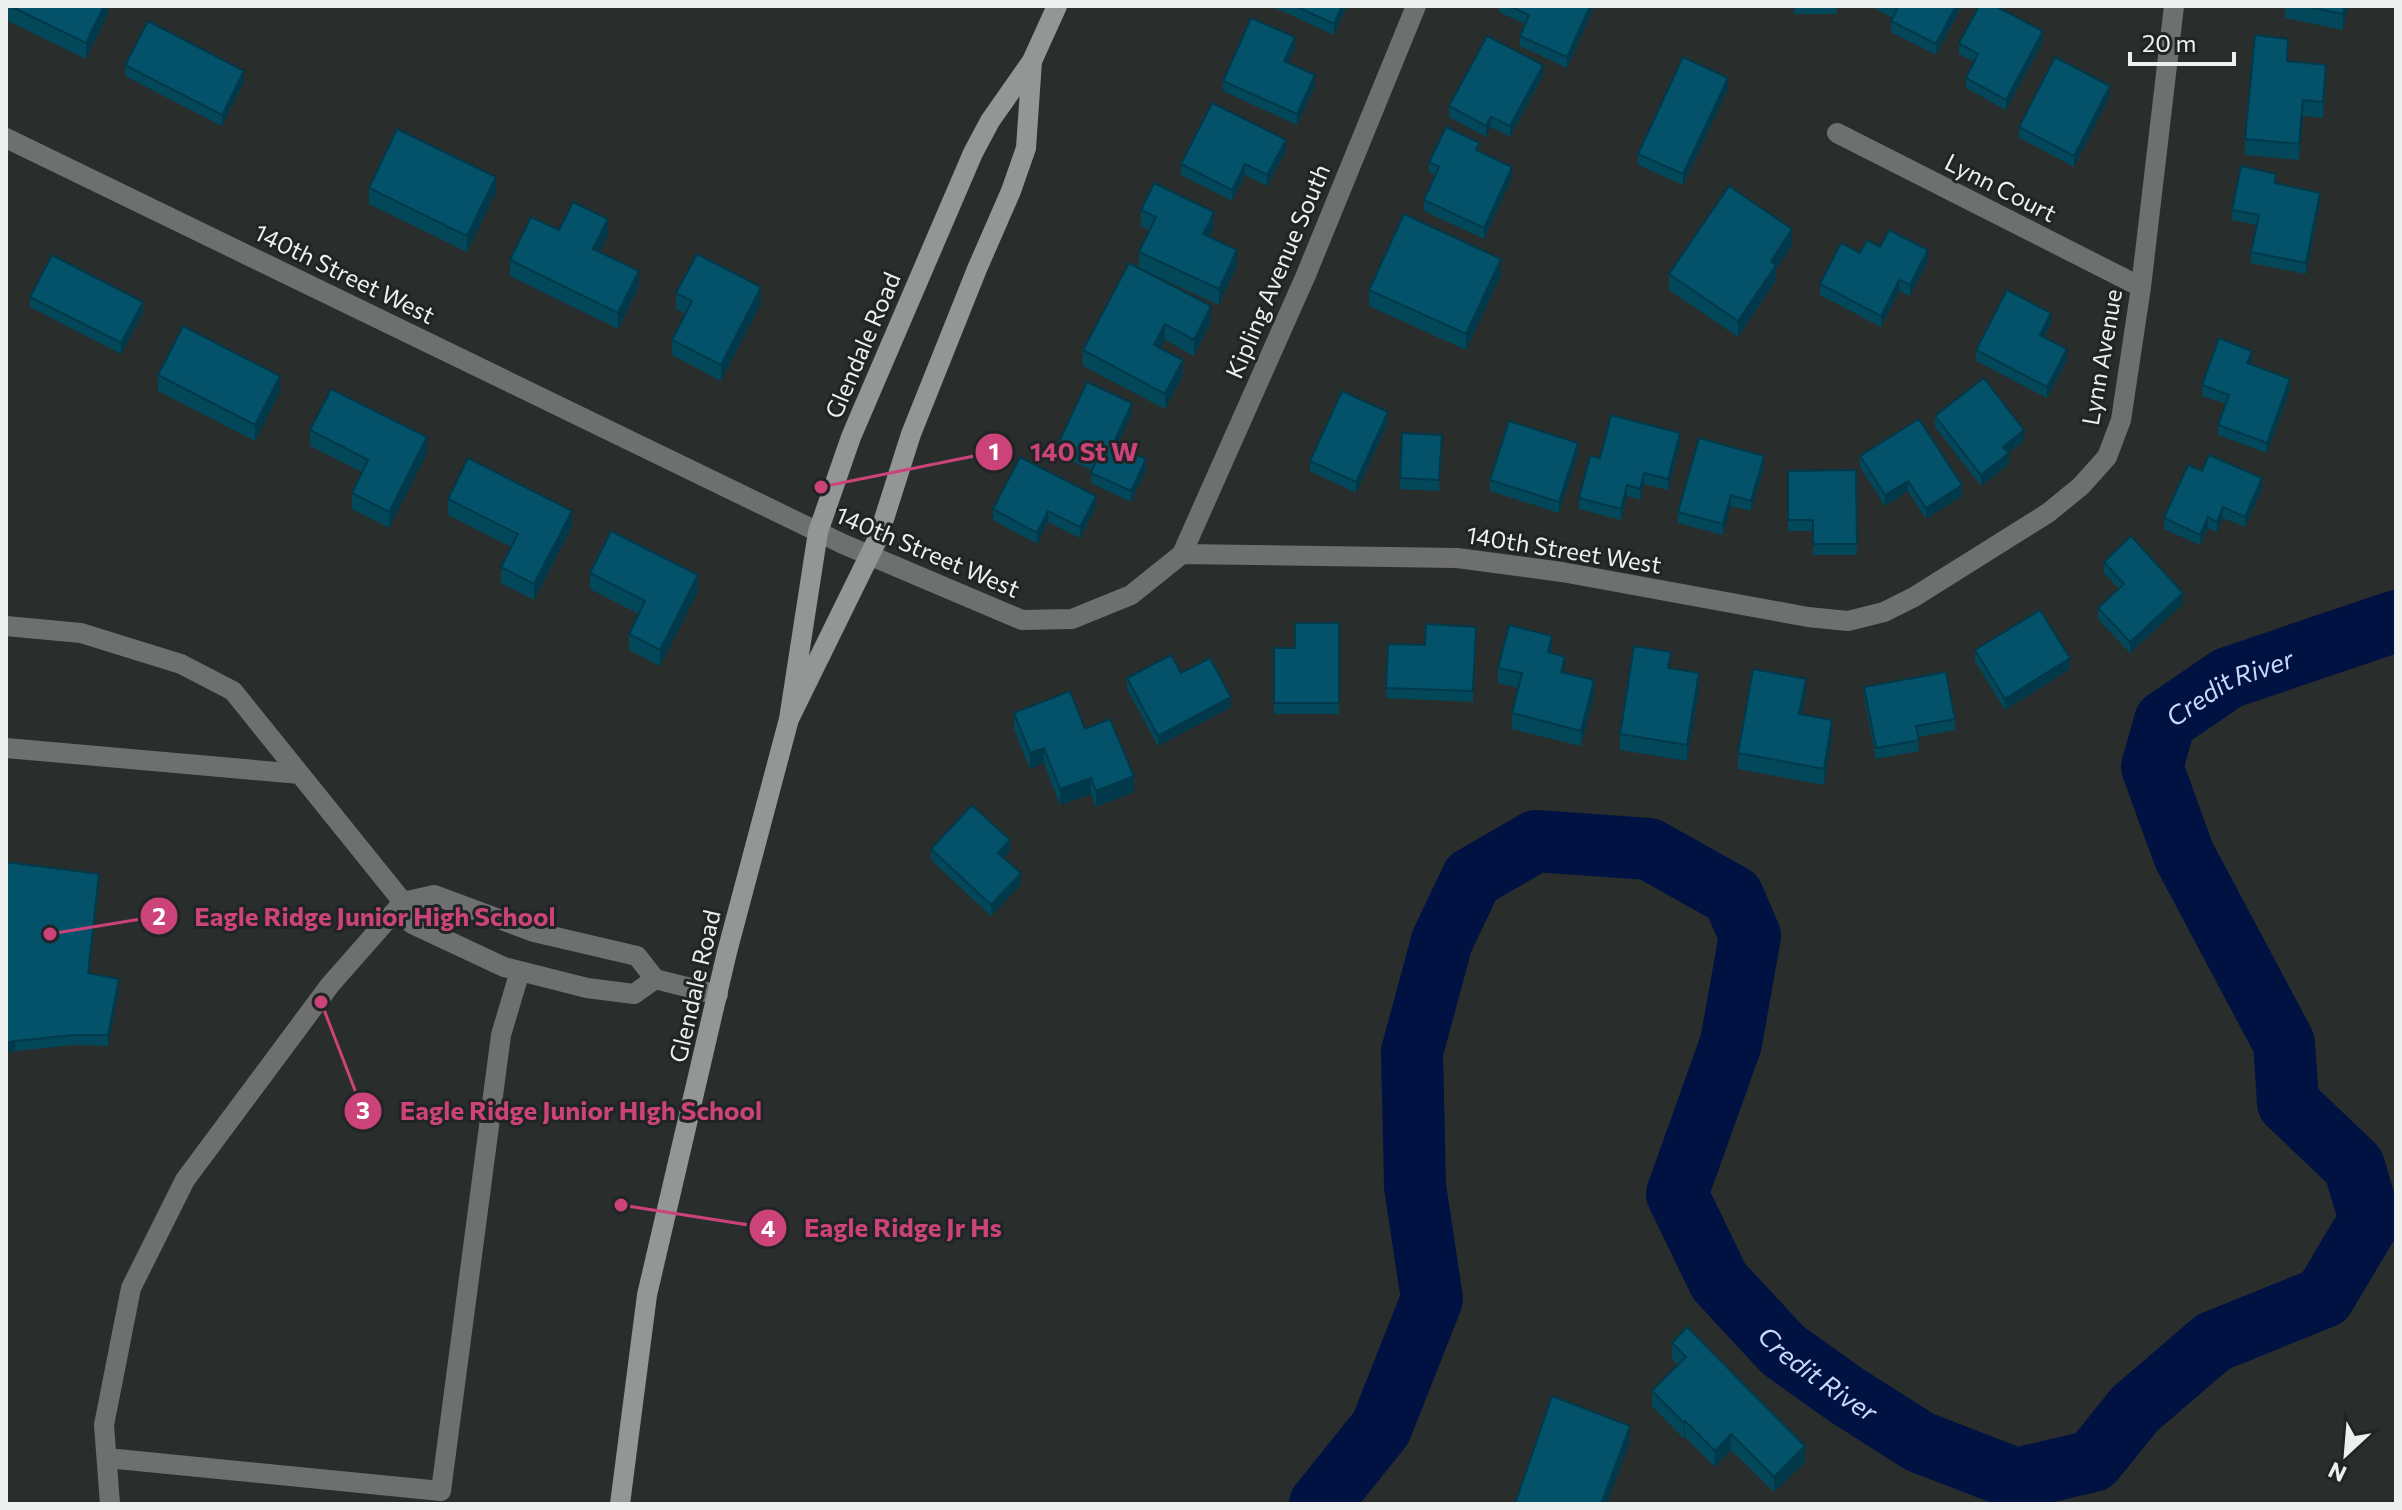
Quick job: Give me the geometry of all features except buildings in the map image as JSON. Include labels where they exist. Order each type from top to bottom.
[{"type":"main road","name":"Glendale Road","points":[[620,1504],[647,1295],[718,995],[789,719],[818,532],[851,437],[973,153],[990,121],[1032,61],[1057,6]]},
{"type":"main road","name":"Glendale Road","points":[[789,719],[878,538],[911,434],[1011,191],[1026,148],[1032,61]]},
{"type":"street","name":"Kipling Avenue South","points":[[1182,554],[1306,275],[1416,6]]},
{"type":"street","name":"Lynn Avenue","points":[[1848,621],[1884,612],[1914,597],[2048,513],[2081,486],[2107,457],[2121,420],[2141,287],[2174,6]]},
{"type":"street","name":"Lynn Court","points":[[1837,133],[2141,287]]},
{"type":"street","name":"140th Street West","points":[[6,138],[818,532],[1022,620],[1072,619],[1131,595],[1182,554],[1457,558],[1562,572],[1808,617],[1848,621]]},
{"type":"street","points":[[6,626],[81,633],[181,664],[233,691],[403,902],[412,924],[504,967],[587,988],[634,994],[655,979]]},
{"type":"street","points":[[6,748],[300,774]]},
{"type":"street","points":[[110,1504],[104,1425],[131,1288],[185,1180],[330,985],[403,902],[434,895],[534,932],[637,956],[655,979],[718,995]]},
{"type":"street","points":[[107,1458],[441,1491],[501,1035],[520,971]]},
{"type":"waterway","name":"Credit River","points":[[1320,1504],[1381,1428],[1432,1299],[1415,1186],[1412,1052],[1442,941],[1472,878],[1536,841],[1649,849],[1733,896],[1750,936],[1731,1043],[1677,1194],[1719,1281],[1783,1350],[1920,1442],[2016,1479],[2093,1461],[2135,1409],[2213,1342],[2324,1297],[2370,1220],[2354,1166],[2288,1103],[2284,1043],[2184,855],[2152,767],[2165,721],[2228,678],[2396,621]]},
{"type":"place","name":"140 St W","points":[[821,487]]},
{"type":"place","name":"Eagle Ridge Junior High School","points":[[50,934]]},
{"type":"place","name":"Eagle Ridge Junior HIgh School","points":[[321,1002]]},
{"type":"place","name":"Eagle Ridge Jr Hs","points":[[621,1205]]}]
